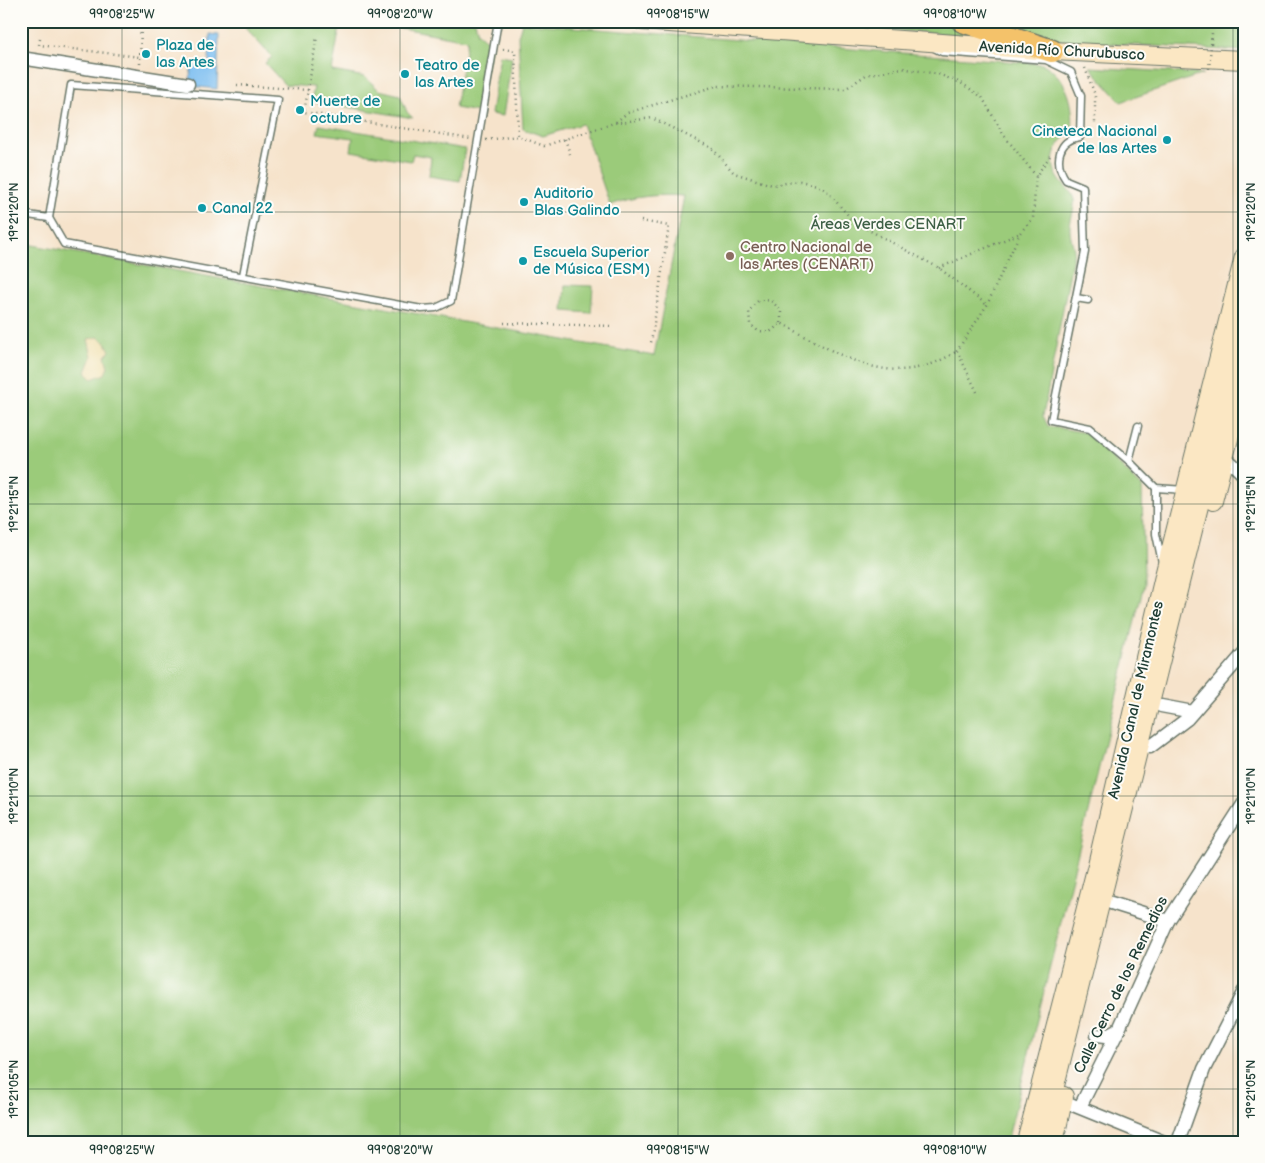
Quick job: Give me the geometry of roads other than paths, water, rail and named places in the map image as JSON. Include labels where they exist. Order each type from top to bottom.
[{"type":"highway","points":[[963,21],[1052,51]]},
{"type":"main road","name":"Avenida Río Churubusco","points":[[642,21],[921,43],[1244,60]]},
{"type":"main road","name":"Avenida Canal de Miramontes","points":[[1026,1142],[1096,869],[1164,576],[1243,263]]},
{"type":"main road","name":"Avenida Canal de Miramontes","points":[[1041,1142],[1244,325]]},
{"type":"main road","name":"Avenida Canal de Miramontes","points":[[1054,1142],[1111,904],[1244,380]]},
{"type":"main road","points":[[1194,526],[1218,482]]},
{"type":"street","points":[[21,58],[188,84]]},
{"type":"street","points":[[1225,457],[1244,475]]},
{"type":"street","points":[[1150,748],[1193,712],[1244,653]]},
{"type":"street","points":[[1162,706],[1193,712]]},
{"type":"street","name":"Calle Cerro de los Remedios","points":[[1080,1107],[1119,1028],[1168,920],[1244,803]]},
{"type":"street","points":[[1111,904],[1168,920]]},
{"type":"street","points":[[1178,1142],[1204,1069],[1244,991]]},
{"type":"street","points":[[1096,1035],[1106,1036],[1119,1028]]},
{"type":"street","points":[[1063,1100],[1164,1142]]},
{"type":"lane","points":[[243,276],[278,100],[71,85],[49,218],[64,244],[422,309],[444,306],[451,301],[498,21]]},
{"type":"lane","points":[[921,43],[942,52],[1046,60],[1071,72],[1081,96],[1080,136],[1070,140],[1060,151],[1058,165],[1061,173],[1070,183],[1083,187],[1085,252],[1051,420],[1090,428],[1129,461],[1156,488],[1186,490]]},
{"type":"lane","points":[[21,214],[49,218]]},
{"type":"lane","points":[[1076,298],[1088,300]]},
{"type":"lane","points":[[1129,461],[1138,426]]},
{"type":"lane","points":[[1156,488],[1156,534],[1164,576]]},
{"type":"water","points":[[210,34],[219,35],[217,89],[190,86],[191,65],[209,65]]},
{"type":"place","name":"Plaza de las Artes","points":[[146,54]]},
{"type":"place","name":"Teatro de las Artes","points":[[405,74]]},
{"type":"place","name":"Muerte de octubre","points":[[300,110]]},
{"type":"place","name":"Cineteca Nacional de las Artes","points":[[1167,140]]},
{"type":"place","name":"Auditorio Blas Galindo","points":[[524,202]]},
{"type":"place","name":"Canal 22","points":[[202,208]]},
{"type":"place","name":"Centro Nacional de las Artes (CENART)","points":[[730,256]]},
{"type":"place","name":"Escuela Superior de Música (ESM)","points":[[523,261]]},
{"type":"park label","name":"Áreas Verdes CENART","points":[[888,224]]}]
